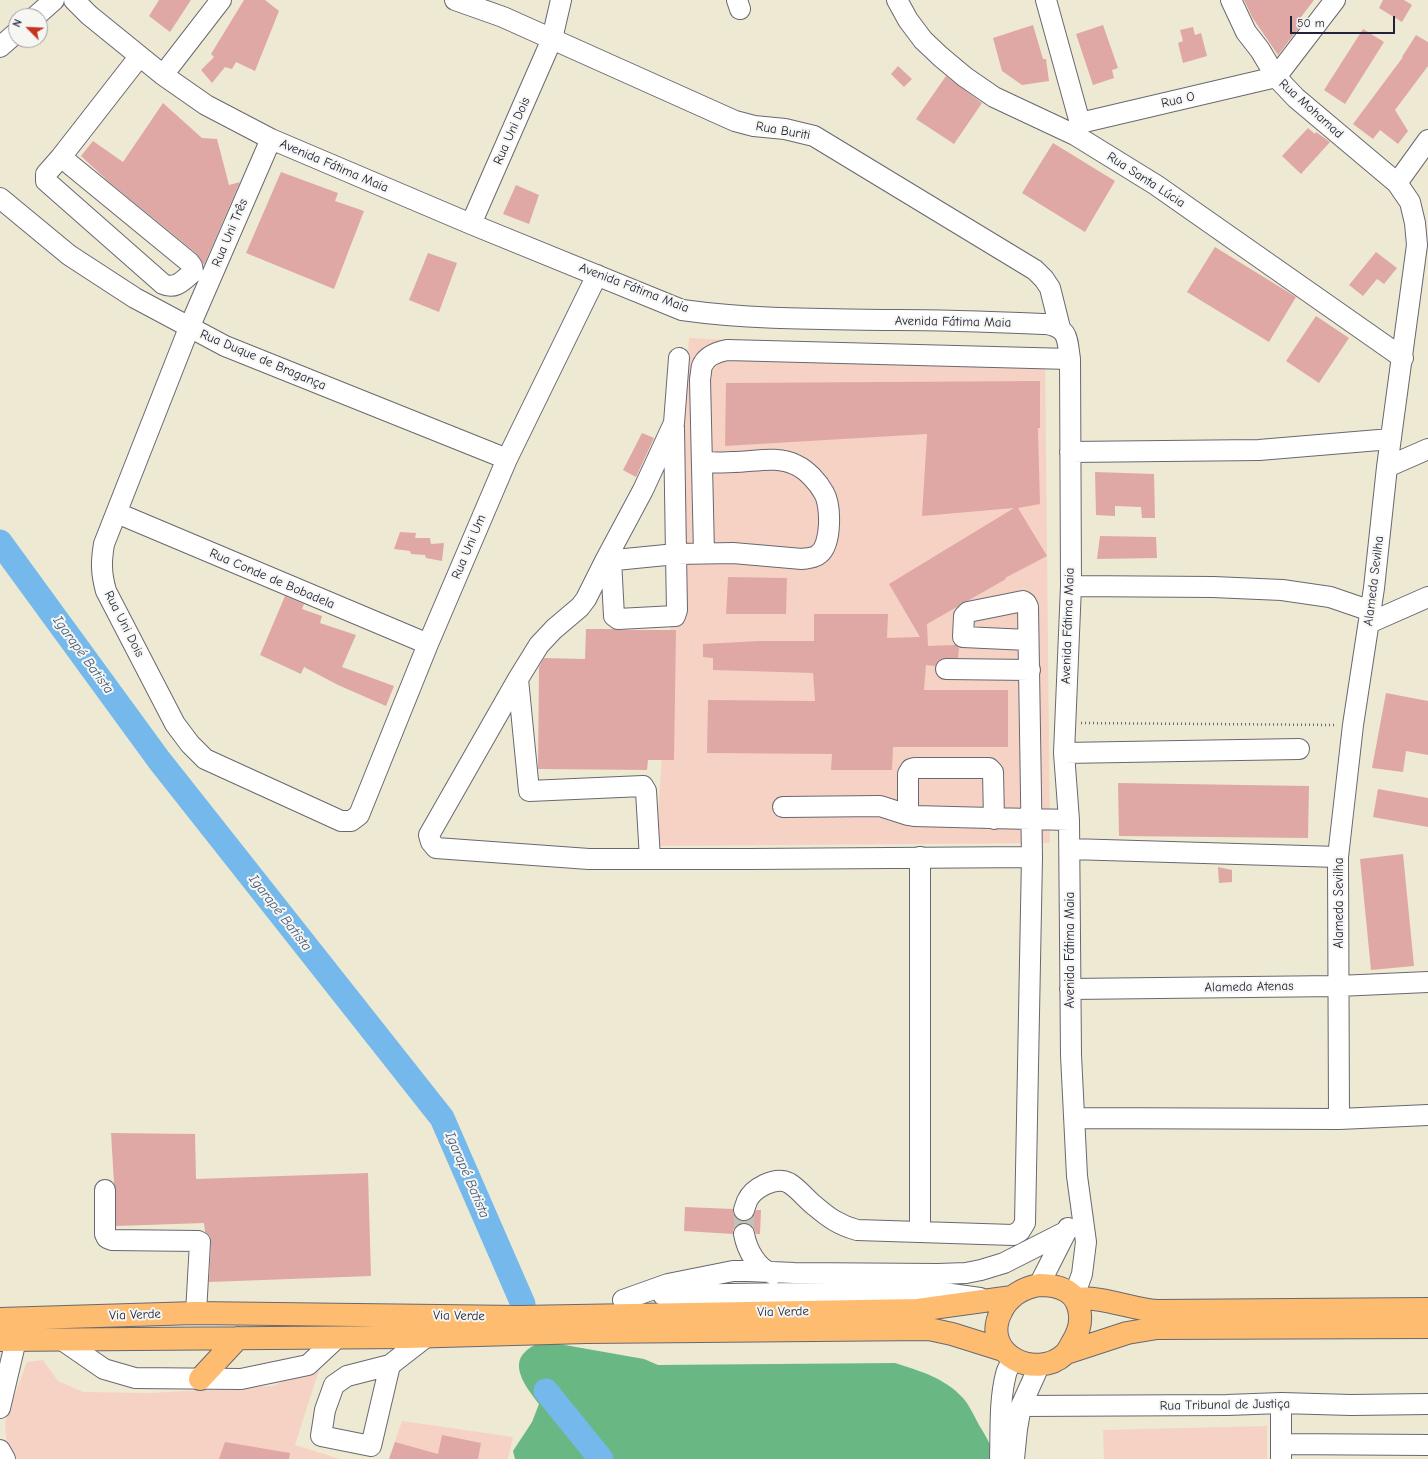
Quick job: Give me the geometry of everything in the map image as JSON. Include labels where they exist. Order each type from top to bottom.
[{"type":"main road","points":[[916,1320],[1002,1298],[1039,1285],[1058,1286],[1075,1298],[1079,1304],[1079,1328],[1066,1353]]},
{"type":"main road","points":[[1002,1298],[1004,1306],[998,1317],[995,1330],[998,1342],[1008,1355]]},
{"type":"main road","points":[[1075,1298],[1089,1298],[1157,1311],[1428,1309]]},
{"type":"main road","name":"Via Verde","points":[[0,1319],[196,1313],[916,1320]]},
{"type":"main road","points":[[916,1320],[929,1329],[952,1334],[1008,1355],[1027,1364],[1049,1363],[1066,1353],[1127,1333],[1157,1328],[1428,1327]]},
{"type":"main road","name":"Via Verde","points":[[8,1340],[426,1337],[916,1320]]},
{"type":"main road","points":[[200,1379],[238,1338]]},
{"type":"street","points":[[45,8],[54,0]]},
{"type":"street","name":"Avenida Fátima Maia","points":[[74,0],[89,15],[163,75],[206,105],[271,139],[471,224],[682,310],[711,314],[829,319],[946,320],[1046,324],[1060,328],[1065,333],[1070,359],[1071,586],[1064,753],[1070,820],[1071,1055],[1077,1176],[1086,1242],[1082,1274],[1075,1298]]},
{"type":"street","points":[[163,75],[221,0]]},
{"type":"street","name":"Rua Buriti","points":[[455,0],[503,17],[735,121],[754,126],[785,129],[814,136],[1035,270],[1050,288],[1060,328]]},
{"type":"street","name":"Rua Uni Dois","points":[[471,224],[552,39],[561,0]]},
{"type":"street","name":"Rua Santa Lúcia","points":[[898,0],[908,20],[924,40],[941,57],[965,77],[994,96],[1078,129],[1403,358]]},
{"type":"street","points":[[1046,0],[1078,129]]},
{"type":"street","name":"Rua Mohamad","points":[[1231,0],[1246,32],[1260,50],[1276,77],[1296,98],[1397,183]]},
{"type":"street","points":[[1276,77],[1335,0]]},
{"type":"street","points":[[0,47],[8,40]]},
{"type":"street","points":[[61,157],[189,262],[192,266],[192,272],[174,286],[163,284],[46,181],[46,174],[139,57]]},
{"type":"street","name":"Rua O","points":[[1078,129],[1276,77]]},
{"type":"street","name":"Rua Uni Três","points":[[189,328],[271,139]]},
{"type":"street","points":[[1397,183],[1428,140]]},
{"type":"street","name":"Alameda Sevilha","points":[[1339,1119],[1338,857],[1353,725],[1370,617],[1387,467],[1403,358],[1417,245],[1415,223],[1410,202],[1397,183]]},
{"type":"street","name":"Rua Duque de Bragança","points":[[0,198],[69,255],[135,298],[189,328],[246,356],[507,459]]},
{"type":"street","name":"Rua Uni Um","points":[[351,821],[359,815],[428,644],[507,459],[597,275]]},
{"type":"street","name":"Rua Uni Dois","points":[[189,328],[104,544],[101,561],[102,578],[106,591],[175,724],[190,744],[205,759],[341,821],[351,821]]},
{"type":"street","points":[[704,553],[701,372],[702,366],[709,357],[716,352],[727,350],[1070,359]]},
{"type":"street","points":[[608,560],[615,618],[674,616],[677,610],[674,423],[679,358]]},
{"type":"street","points":[[674,423],[643,490],[608,560],[586,599],[580,607],[539,645],[429,835],[431,842],[436,848],[589,859],[1032,857]]},
{"type":"street","points":[[1070,452],[1259,450],[1391,439]]},
{"type":"street","points":[[1387,467],[1428,449]]},
{"type":"street","points":[[608,560],[704,553],[733,553],[802,559],[811,558],[820,554],[826,544],[829,508],[825,494],[820,486],[804,470],[796,464],[778,460],[702,462]]},
{"type":"street","name":"Rua Conde de Bobadela","points":[[117,513],[428,644]]},
{"type":"street","points":[[1071,586],[1213,587],[1282,590],[1330,597],[1370,617],[1428,597]]},
{"type":"street","points":[[744,1210],[747,1201],[753,1193],[765,1185],[778,1181],[788,1183],[797,1189],[815,1206],[842,1226],[857,1230],[1013,1235],[1020,1231],[1025,1223],[1032,857],[1030,670],[1028,640]]},
{"type":"street","points":[[946,670],[1030,670]]},
{"type":"street","points":[[518,679],[529,791],[643,786],[646,791],[650,859]]},
{"type":"street","points":[[1064,753],[1299,749]]},
{"type":"street","points":[[908,815],[908,774],[911,769],[989,768],[993,772],[994,819]]},
{"type":"street","points":[[783,807],[880,806],[908,815],[994,819],[1070,820]]},
{"type":"street","points":[[1070,849],[1338,857]]},
{"type":"street","points":[[920,857],[920,1232]]},
{"type":"street","name":"Alameda Atenas","points":[[1070,989],[1338,986],[1428,982]]},
{"type":"street","points":[[1074,1118],[1339,1119],[1428,1115]]},
{"type":"street","name":"Avenida Fátima Maia","points":[[1039,1285],[1067,1231],[1077,1176]]},
{"type":"street","points":[[106,1190],[105,1234],[107,1238],[112,1240],[200,1242],[196,1313]]},
{"type":"street","points":[[583,1316],[668,1284],[714,1274],[748,1270],[766,1272],[966,1273],[1004,1263],[1067,1231]]},
{"type":"street","points":[[714,1274],[732,1263],[744,1236],[754,1259],[766,1272],[844,1292]]},
{"type":"street","points":[[623,1300],[657,1295],[688,1294],[929,1291],[1002,1298]]},
{"type":"street","points":[[390,1364],[426,1337]]},
{"type":"street","points":[[62,1340],[104,1369],[135,1378],[241,1379],[308,1365],[337,1338]]},
{"type":"street","points":[[0,1408],[8,1340]]},
{"type":"street","points":[[1000,1459],[1000,1427],[1008,1355]]},
{"type":"street","points":[[1014,1459],[1021,1406],[1040,1364]]},
{"type":"street","points":[[1281,1403],[1281,1452],[1428,1445]]},
{"type":"street","name":"Rua Tribunal de Justiça","points":[[1021,1406],[1219,1406],[1281,1403],[1351,1405],[1428,1404]]},
{"type":"street","points":[[0,1450],[5,1459]]},
{"type":"path","points":[[1065,723],[1353,725]]},
{"type":"shaded area","points":[[689,338],[1045,355],[1050,843],[656,846]]},
{"type":"shaded area","points":[[43,1360],[58,1381],[83,1392],[150,1393],[273,1386],[321,1364],[295,1445],[340,1459],[13,1459],[7,1447],[5,1422],[27,1362]]},
{"type":"shaded area","points":[[402,1421],[513,1437],[508,1459],[389,1459]]},
{"type":"shaded area","points":[[1267,1426],[1267,1459],[1104,1459],[1103,1430]]},
{"type":"green space","points":[[542,1341],[644,1359],[658,1365],[895,1363],[932,1376],[956,1391],[972,1411],[988,1441],[994,1459],[515,1459],[513,1451],[532,1422],[539,1404],[522,1378],[519,1364],[521,1357],[526,1351]]},
{"type":"building","points":[[159,0],[191,0],[170,32],[149,16]]},
{"type":"building","points":[[244,0],[265,0],[279,11],[255,71],[236,62],[232,69],[225,67],[212,83],[201,70],[214,57],[211,54]]},
{"type":"building","points":[[1244,0],[1314,0],[1301,17],[1305,20],[1278,55],[1252,17]]},
{"type":"building","points":[[1383,0],[1404,0],[1412,5],[1402,22],[1379,8]]},
{"type":"building","points":[[1033,25],[1043,59],[1046,59],[1049,81],[1022,85],[1002,71],[993,38]]},
{"type":"building","points":[[1103,25],[1118,68],[1112,70],[1114,78],[1093,85],[1076,34]]},
{"type":"building","points":[[1193,27],[1195,35],[1201,33],[1207,56],[1183,63],[1178,43],[1183,41],[1180,30]]},
{"type":"building","points":[[1363,29],[1384,42],[1345,104],[1324,90]]},
{"type":"building","points":[[1416,35],[1428,42],[1428,66],[1395,110],[1408,131],[1398,144],[1380,130],[1373,139],[1353,124],[1403,57]]},
{"type":"building","points":[[898,66],[912,79],[904,87],[891,74]]},
{"type":"building","points":[[946,76],[982,103],[954,144],[916,119]]},
{"type":"building","points":[[163,103],[202,138],[217,139],[229,185],[240,182],[204,265],[196,253],[109,182],[81,156],[93,141],[123,162]]},
{"type":"building","points":[[1308,128],[1315,134],[1316,132],[1330,142],[1301,174],[1282,156]]},
{"type":"building","points":[[1053,143],[1115,181],[1085,232],[1022,193]]},
{"type":"building","points":[[281,172],[338,193],[335,201],[364,211],[334,289],[246,253]]},
{"type":"building","points":[[516,185],[539,195],[529,224],[503,214]]},
{"type":"building","points":[[1215,247],[1296,297],[1269,342],[1187,292]]},
{"type":"building","points":[[1376,252],[1397,268],[1384,284],[1377,279],[1363,296],[1349,285]]},
{"type":"building","points":[[428,253],[457,263],[439,312],[409,300]]},
{"type":"building","points":[[1316,316],[1349,338],[1319,383],[1286,361]]},
{"type":"building","points":[[1040,381],[1040,428],[1038,428],[1040,504],[1018,508],[1047,556],[1005,578],[1006,579],[927,624],[928,646],[955,645],[959,648],[958,658],[940,659],[935,666],[926,665],[924,690],[1008,690],[1008,747],[893,747],[892,770],[831,770],[832,754],[707,753],[708,700],[815,701],[813,673],[713,670],[713,658],[703,657],[703,644],[759,641],[814,641],[814,614],[888,614],[887,638],[920,637],[889,584],[1014,508],[922,516],[927,434],[725,446],[726,383]]},
{"type":"building","points":[[642,433],[654,438],[636,477],[623,470]]},
{"type":"building","points":[[1095,472],[1154,474],[1155,518],[1142,518],[1141,507],[1115,506],[1115,516],[1096,515]]},
{"type":"building","points":[[400,532],[416,533],[415,538],[430,538],[431,544],[444,543],[442,561],[426,558],[425,555],[411,554],[410,551],[394,549]]},
{"type":"building","points":[[1100,536],[1156,537],[1157,558],[1097,559]]},
{"type":"building","points":[[728,577],[787,578],[786,614],[726,614]]},
{"type":"building","points":[[285,596],[304,604],[302,609],[322,616],[320,623],[356,635],[342,667],[394,686],[386,706],[338,685],[304,667],[301,674],[260,655]]},
{"type":"building","points":[[586,629],[676,630],[674,760],[648,760],[647,770],[538,769],[539,667],[544,658],[585,659]]},
{"type":"building","points":[[1386,693],[1428,701],[1428,755],[1406,751],[1403,772],[1372,768]]},
{"type":"building","points":[[1118,783],[1309,786],[1308,838],[1119,836]]},
{"type":"building","points":[[1378,789],[1428,798],[1428,827],[1373,817]]},
{"type":"building","points":[[1403,854],[1414,966],[1371,970],[1360,859]]},
{"type":"building","points":[[1218,867],[1232,870],[1232,882],[1219,883]]},
{"type":"building","points":[[111,1133],[195,1134],[196,1179],[368,1173],[371,1276],[209,1282],[211,1243],[210,1236],[205,1232],[204,1223],[116,1226],[116,1190],[114,1183]]},
{"type":"building","points":[[685,1207],[733,1209],[733,1213],[740,1221],[746,1221],[752,1218],[756,1210],[761,1210],[760,1234],[756,1234],[753,1226],[747,1223],[736,1225],[733,1230],[733,1234],[684,1231]]},
{"type":"building","points":[[442,1435],[481,1443],[478,1459],[389,1459],[395,1442],[438,1454]]},
{"type":"building","points":[[225,1442],[290,1453],[289,1459],[219,1459]]},
{"type":"waterway","name":"Igarapé Batista","points":[[0,542],[159,760],[442,1118],[523,1304]]},
{"type":"waterway","name":"Igarapé Batista","points":[[546,1391],[601,1459]]},
{"type":"tunnel","points":[[744,1210],[744,1234]]}]
